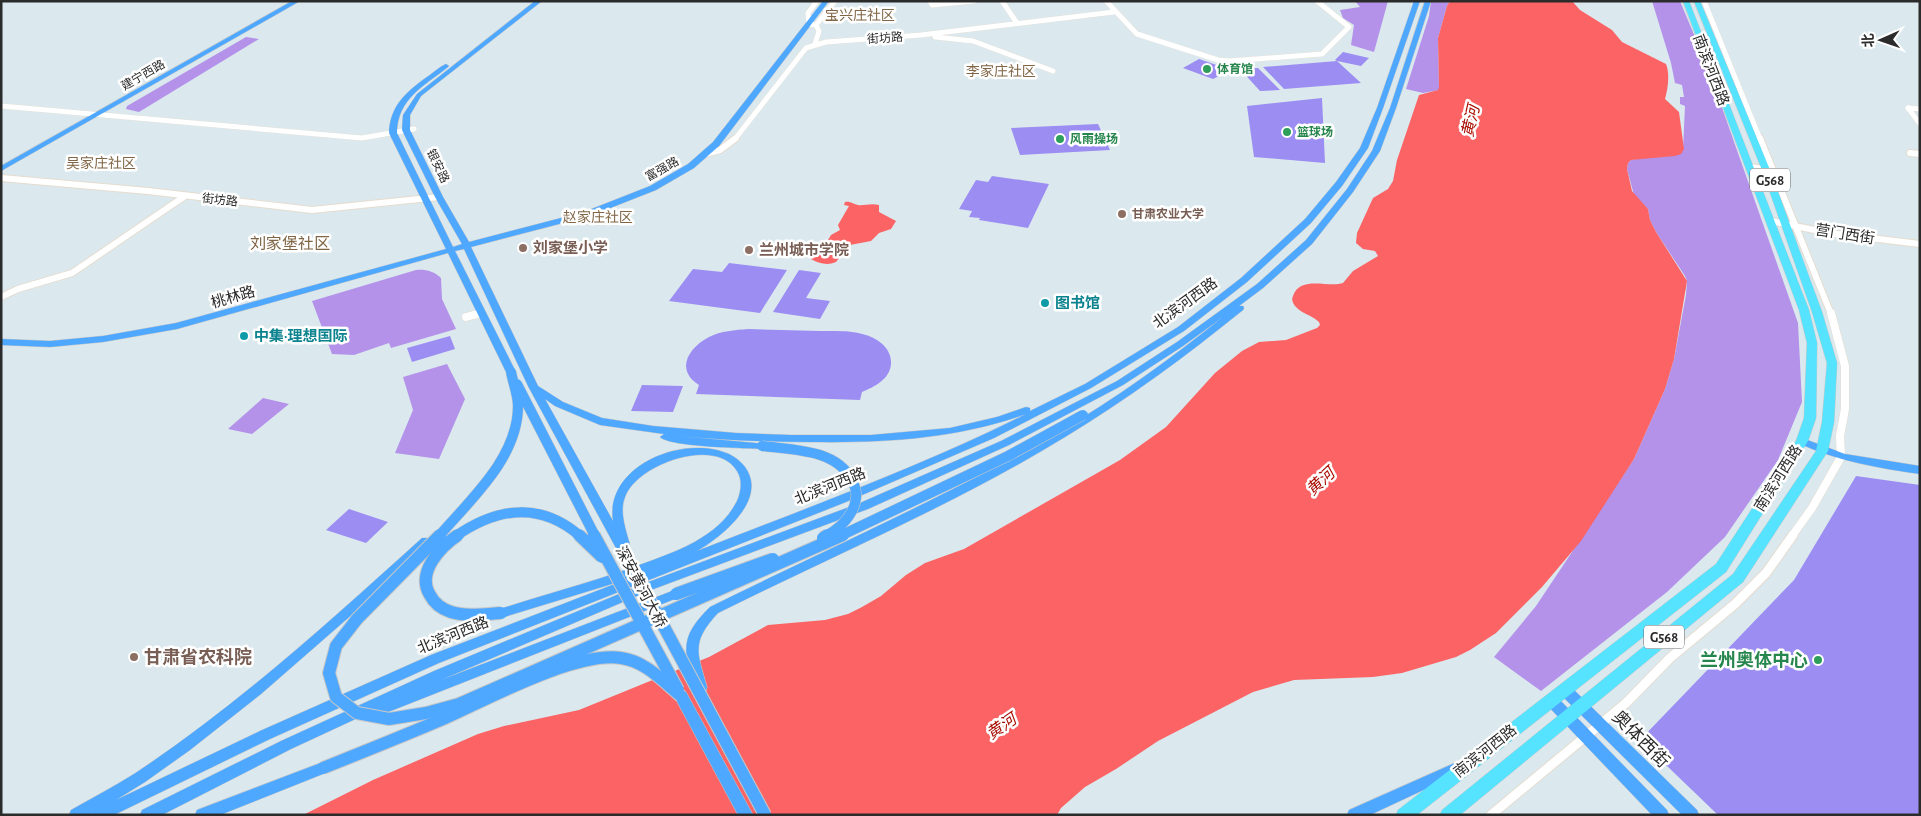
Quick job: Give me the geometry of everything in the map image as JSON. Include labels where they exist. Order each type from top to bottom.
[{"type":"highway","name":"南滨河西路","points":[[1404,815],[1721,568],[1802,442],[1810,418],[1812,343],[1804,310],[1686,1]]},
{"type":"highway","name":"南滨河西路","points":[[1448,815],[1738,578],[1822,451],[1828,422],[1832,364],[1789,224],[1769,170],[1696,1]]},
{"type":"main road","name":"建宁西路","points":[[1,169],[290,1]]},
{"type":"main road","name":"建宁西路","points":[[1,165],[297,1]]},
{"type":"main road","points":[[393,133],[394,115],[406,97],[530,1]]},
{"type":"main road","points":[[410,129],[404,120],[408,108],[419,95],[539,1]]},
{"type":"main road","name":"富强路","points":[[467,246],[587,214],[653,188],[691,166],[716,144],[826,1]]},
{"type":"main road","name":"北滨河西路","points":[[99,815],[265,735],[390,679],[842,499],[981,440],[1088,386],[1176,332],[1244,280],[1308,221],[1339,184],[1364,148],[1417,1]]},
{"type":"main road","name":"北滨河西路","points":[[147,815],[286,745],[439,675],[626,596],[864,506],[1005,443],[1120,383],[1184,341],[1260,286],[1308,242],[1350,190],[1376,151],[1428,1]]},
{"type":"main road","points":[[1387,84],[1400,86]]},
{"type":"main road","name":"银安路","points":[[410,129],[439,197],[467,246],[532,386]]},
{"type":"main road","name":"银安路","points":[[393,133],[511,372]]},
{"type":"main road","points":[[707,707],[691,654],[692,637],[701,622],[714,610],[885,528],[1001,469],[1107,407],[1171,362],[1278,278],[1308,242]]},
{"type":"main road","name":"桃林路","points":[[1,342],[50,344],[103,339],[177,326],[467,246]]},
{"type":"main road","points":[[511,372],[518,405],[516,425],[509,445],[494,472],[436,540],[356,620],[336,646],[329,673],[336,697],[357,713],[389,719],[426,713],[459,704],[854,530],[1008,456],[1084,415],[1152,369],[1184,341],[1176,332]]},
{"type":"main road","name":"深安黄河大桥","points":[[511,372],[609,564],[746,815]]},
{"type":"main road","points":[[286,745],[420,695],[676,594],[801,549],[831,534],[846,523],[857,501],[855,483],[838,463],[821,455],[762,446],[699,442],[624,430],[599,422],[559,404],[532,386]]},
{"type":"main road","name":"深安黄河大桥","points":[[532,386],[766,815]]},
{"type":"main road","points":[[599,422],[639,429],[765,439],[875,439],[936,433],[978,426],[1010,417],[1088,386]]},
{"type":"main road","points":[[1802,442],[1841,457],[1920,470]]},
{"type":"main road","points":[[609,564],[564,523],[543,514],[516,513],[487,519],[460,532],[438,551],[425,573],[425,588],[434,602],[450,612],[501,614],[590,588],[648,567],[690,550],[726,524],[740,505],[746,492],[745,475],[737,464],[727,458],[711,453],[677,454],[654,462],[631,478],[619,495],[617,512],[627,558]]},
{"type":"main road","points":[[76,815],[148,773],[254,691],[368,594],[474,497]]},
{"type":"main road","points":[[648,567],[686,560]]},
{"type":"main road","points":[[552,613],[590,588]]},
{"type":"main road","points":[[202,815],[400,738],[557,671],[590,660],[614,657],[636,661],[681,696]]},
{"type":"main road","name":"奥体西街","points":[[1564,690],[1692,815]]},
{"type":"main road","points":[[1551,700],[1662,815]]},
{"type":"main road","points":[[1354,815],[1474,760]]},
{"type":"main road","points":[[1457,815],[1474,795]]},
{"type":"street","name":"富强路","points":[[809,24],[808,13],[817,1]]},
{"type":"street","points":[[816,25],[835,1]]},
{"type":"street","points":[[930,1],[932,4],[974,1]]},
{"type":"street","points":[[1002,1],[1017,23]]},
{"type":"street","points":[[1106,1],[1114,12],[1137,34],[1192,53],[1230,61],[1322,54],[1349,27],[1317,1]]},
{"type":"street","name":"南滨河西路","points":[[1704,1],[1769,170]]},
{"type":"street","name":"街坊路","points":[[815,44],[916,36],[1114,12]]},
{"type":"street","points":[[809,24],[816,25]]},
{"type":"street","points":[[705,154],[720,150],[733,142],[806,48],[815,44],[819,31],[816,25]]},
{"type":"street","points":[[916,36],[973,41],[1053,72]]},
{"type":"street","points":[[1,106],[362,138],[410,129]]},
{"type":"street","points":[[1920,109],[1908,108],[1920,124]]},
{"type":"street","points":[[1910,153],[1920,154]]},
{"type":"street","points":[[1750,167],[1769,170]]},
{"type":"street","name":"街坊路","points":[[1,178],[312,210],[439,197]]},
{"type":"street","points":[[1,296],[12,290],[59,279],[72,273],[184,196]]},
{"type":"street","name":"营门西街","points":[[1771,220],[1829,233],[1920,244]]},
{"type":"street","name":"南滨河西路","points":[[1789,224],[1831,313],[1845,366],[1845,409],[1840,436],[1841,457]]},
{"type":"street","points":[[466,317],[482,313]]},
{"type":"street","points":[[1491,815],[1626,703],[1670,658],[1735,604],[1766,573],[1812,508],[1841,457]]},
{"type":"shaded area","points":[[1355,1],[1388,1],[1374,52],[1351,45],[1354,25],[1343,18],[1340,10],[1360,7]]},
{"type":"shaded area","points":[[1431,1],[1450,1],[1438,38],[1439,90],[1423,93],[1406,89],[1429,16]]},
{"type":"shaded area","points":[[1652,1],[1680,1],[1708,68],[1798,323],[1802,402],[1778,460],[1725,537],[1667,592],[1541,691],[1494,657],[1536,606],[1634,459],[1665,389],[1674,359],[1686,295],[1687,281],[1685,276],[1656,232],[1650,220],[1648,209],[1634,195],[1627,169],[1628,163],[1631,160],[1645,157],[1664,157],[1683,149],[1685,106],[1680,104],[1680,97],[1684,97],[1682,85],[1675,83],[1671,63]]},
{"type":"shaded area","points":[[246,37],[259,39],[139,112],[126,109],[127,106]]},
{"type":"shaded area","points":[[1343,52],[1369,58],[1361,66],[1335,60]]},
{"type":"shaded area","name":"体育馆","points":[[1199,59],[1231,70],[1213,79],[1183,68]]},
{"type":"shaded area","points":[[1337,61],[1361,83],[1284,89],[1263,67]]},
{"type":"shaded area","points":[[1258,68],[1280,90],[1260,91],[1240,69]]},
{"type":"shaded area","name":"篮球场","points":[[1322,98],[1325,163],[1254,157],[1247,106]]},
{"type":"shaded area","name":"风雨操场","points":[[1098,124],[1110,150],[1020,155],[1011,128]]},
{"type":"shaded area","points":[[992,176],[1049,184],[1028,228],[979,220],[980,218],[969,217],[972,211],[959,209],[976,180],[988,182]]},
{"type":"shaded area","points":[[729,263],[787,270],[760,313],[669,301],[693,269],[722,272]]},
{"type":"shaded area","points":[[416,270],[429,271],[441,278],[442,299],[456,329],[391,348],[389,343],[354,355],[332,354],[312,301]]},
{"type":"shaded area","points":[[799,270],[821,273],[806,298],[830,301],[820,319],[773,312]]},
{"type":"shaded area","points":[[748,329],[861,333],[876,339],[884,345],[891,359],[890,369],[881,382],[862,392],[860,400],[696,394],[699,385],[687,373],[687,359],[690,353],[709,337],[728,331]]},
{"type":"shaded area","points":[[450,336],[455,349],[412,362],[407,348]]},
{"type":"shaded area","points":[[447,364],[465,399],[439,459],[395,453],[413,410],[403,377]]},
{"type":"shaded area","points":[[642,385],[683,386],[673,412],[631,411]]},
{"type":"shaded area","points":[[263,398],[289,404],[252,434],[228,429]]},
{"type":"shaded area","name":"兰州奥体中心","points":[[1856,476],[1920,485],[1920,815],[1718,815],[1640,740],[1794,580]]},
{"type":"shaded area","points":[[349,509],[388,522],[366,543],[326,530]]},
{"type":"water","name":"黄河","points":[[1450,1],[1572,1],[1580,10],[1612,30],[1622,42],[1666,64],[1668,81],[1665,99],[1679,112],[1684,149],[1681,154],[1675,156],[1631,160],[1628,163],[1627,169],[1632,191],[1648,209],[1650,220],[1656,232],[1687,281],[1674,359],[1665,389],[1634,459],[1581,541],[1542,587],[1496,633],[1456,657],[1402,673],[1373,677],[1294,680],[1253,692],[1158,741],[1085,787],[1061,808],[1057,815],[303,815],[373,780],[478,734],[504,726],[579,710],[709,657],[768,625],[825,620],[848,614],[881,596],[906,575],[925,563],[964,549],[1120,460],[1166,427],[1215,373],[1242,351],[1259,342],[1286,340],[1317,328],[1320,325],[1319,322],[1296,307],[1292,299],[1293,296],[1302,286],[1308,284],[1343,283],[1353,271],[1378,256],[1375,251],[1363,249],[1356,243],[1357,233],[1373,198],[1388,189],[1393,181],[1397,160],[1419,95],[1438,90],[1439,88],[1438,38]]},
{"type":"water","points":[[845,202],[856,205],[879,205],[879,212],[896,221],[891,229],[879,233],[871,241],[850,245],[848,251],[838,254],[839,258],[836,262],[823,264],[811,259],[813,256],[818,257],[831,235],[840,230],[838,225],[849,206],[844,205]]},
{"type":"place","name":"体育馆","points":[[1207,69]]},
{"type":"place","name":"篮球场","points":[[1287,132]]},
{"type":"place","name":"风雨操场","points":[[1060,139]]},
{"type":"place","name":"甘肃农业大学","points":[[1122,214]]},
{"type":"place","name":"刘家堡小学","points":[[523,248]]},
{"type":"place","name":"兰州城市学院","points":[[749,250]]},
{"type":"place","name":"图书馆","points":[[1045,303]]},
{"type":"place","name":"中集·理想国际","points":[[244,336]]},
{"type":"place","name":"甘肃省农科院","points":[[134,657]]},
{"type":"place","name":"兰州奥体中心","points":[[1818,660]]},
{"type":"district","name":"宝兴庄社区","points":[[860,15]]},
{"type":"district","name":"李家庄社区","points":[[1001,71]]},
{"type":"district","name":"吴家庄社区","points":[[101,163]]},
{"type":"district","name":"赵家庄社区","points":[[598,217]]},
{"type":"district","name":"刘家堡社区","points":[[290,243]]}]
